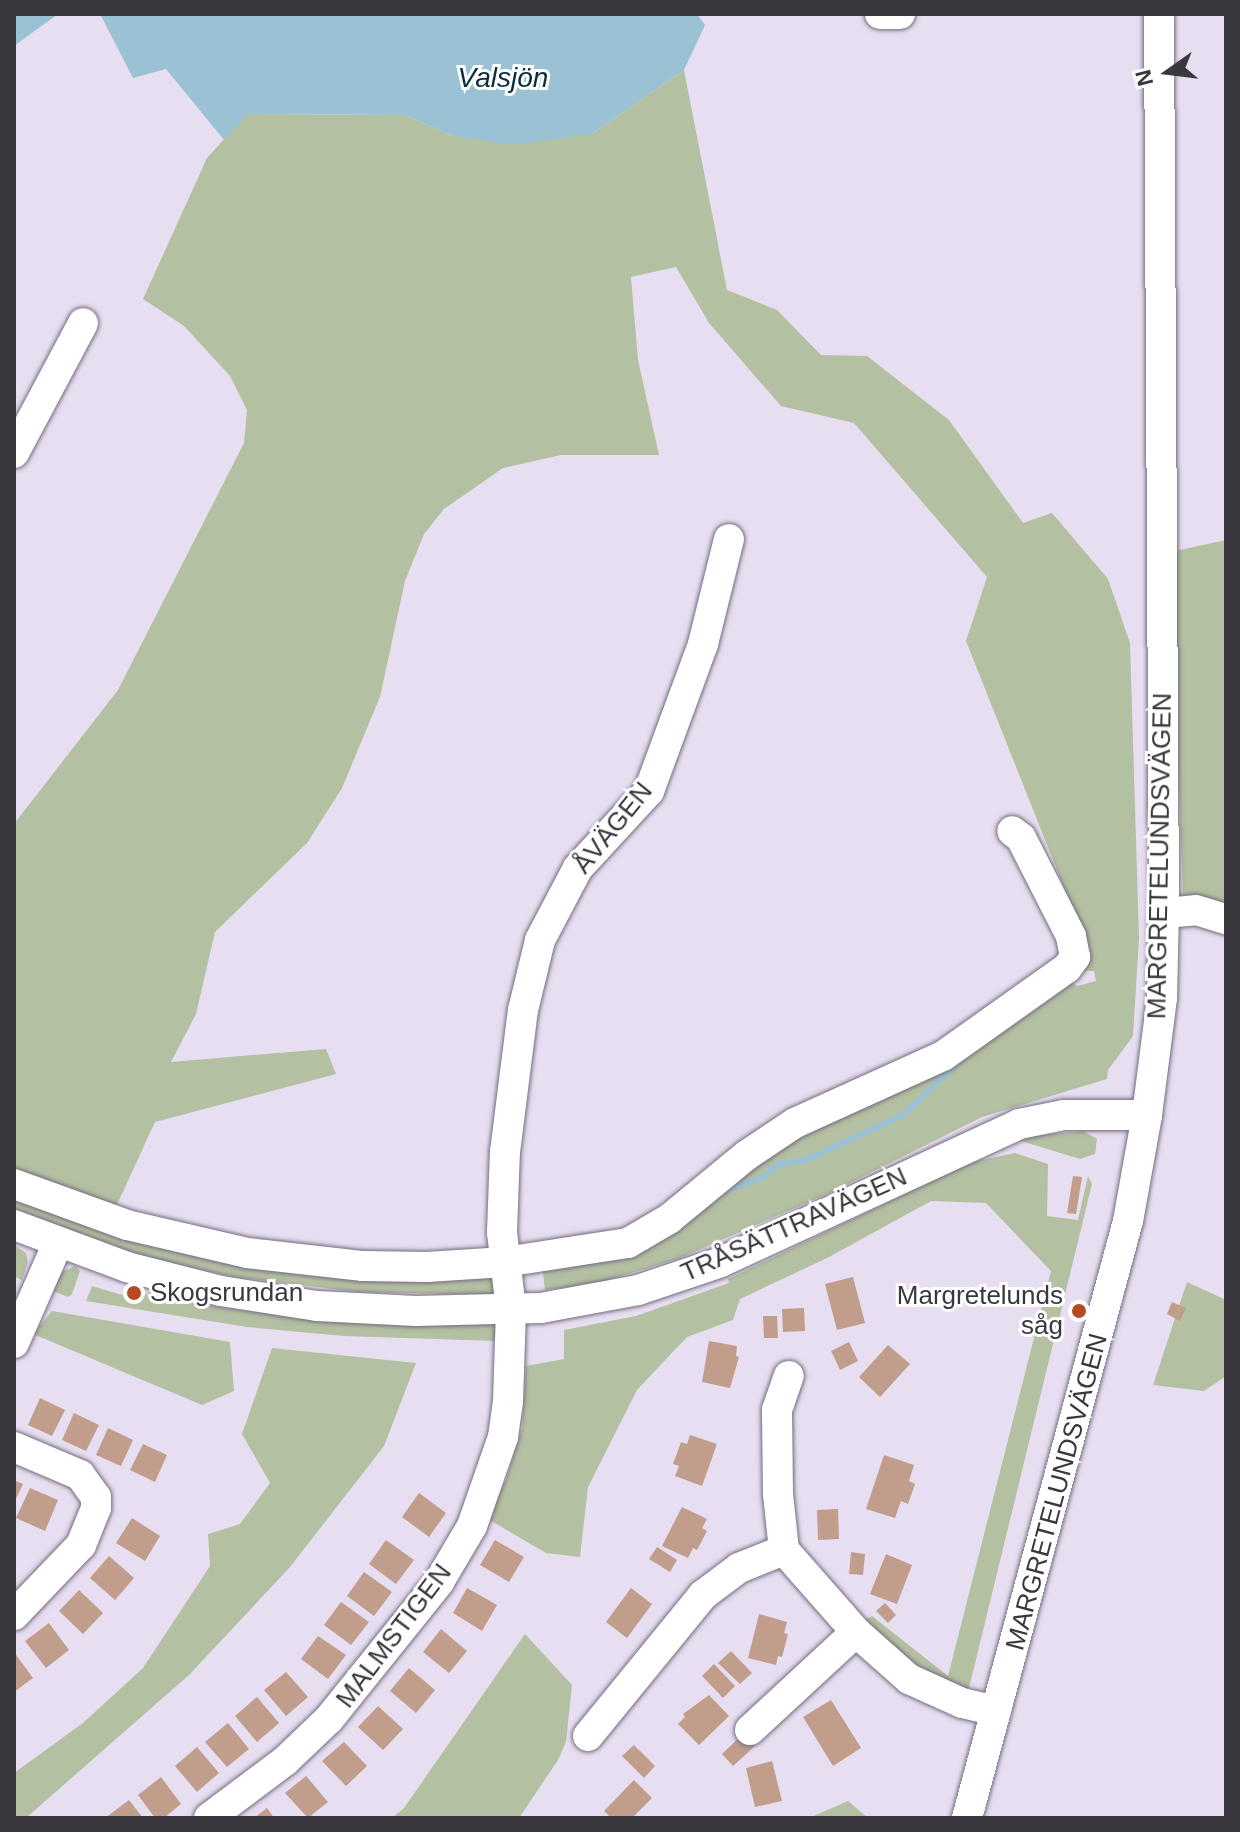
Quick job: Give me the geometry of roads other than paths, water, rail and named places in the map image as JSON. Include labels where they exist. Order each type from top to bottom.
[{"type":"street","points":[[880,14],[900,14]]},
{"type":"street","name":"MARGRETELUNDSVÄGEN","points":[[967,1818],[1102,1328],[1128,1221],[1147,1115],[1162,998],[1159,14]]},
{"type":"street","points":[[14,453],[83,323]]},
{"type":"street","name":"ÅVÄGEN","points":[[511,1310],[502,1232],[505,1152],[523,1010],[540,940],[578,868],[649,791],[703,644],[729,539]]},
{"type":"street","points":[[14,1184],[127,1225],[247,1253],[363,1266],[427,1267],[505,1262],[623,1244],[640,1238],[747,1155],[795,1123],[943,1056],[1067,968],[1075,957],[1071,936],[1021,838],[1012,831]]},
{"type":"street","points":[[1164,913],[1196,910],[1226,919]]},
{"type":"street","name":"TRÅSÄTTRAVÄGEN","points":[[14,1225],[127,1267],[221,1291],[317,1306],[416,1311],[511,1310],[585,1302],[638,1290],[721,1262],[1019,1124],[1064,1115],[1147,1115]]},
{"type":"street","points":[[14,1343],[58,1243]]},
{"type":"street","name":"MALMSTIGEN","points":[[209,1818],[285,1761],[329,1719],[439,1582],[472,1526],[503,1437],[511,1310]]},
{"type":"street","points":[[789,1376],[777,1410],[778,1494],[784,1550],[856,1632],[925,1689],[996,1711]]},
{"type":"street","points":[[14,1447],[80,1475],[96,1497],[96,1508],[74,1555],[14,1615]]},
{"type":"street","points":[[588,1736],[703,1595],[739,1568],[784,1550]]},
{"type":"street","points":[[750,1730],[856,1632]]},
{"type":"water","points":[[14,14],[58,14],[14,46]]},
{"type":"water","name":"Valsjön","points":[[100,14],[697,14],[705,25],[684,70],[592,134],[513,145],[453,136],[405,115],[248,114],[224,140],[166,69],[133,78]]},
{"type":"waterway","points":[[724,1192],[763,1177],[778,1164],[806,1160],[903,1115],[961,1060]]},
{"type":"place","name":"Skogsrundan","points":[[134,1293]]},
{"type":"place","name":"Margretelunds såg","points":[[1079,1311]]}]
